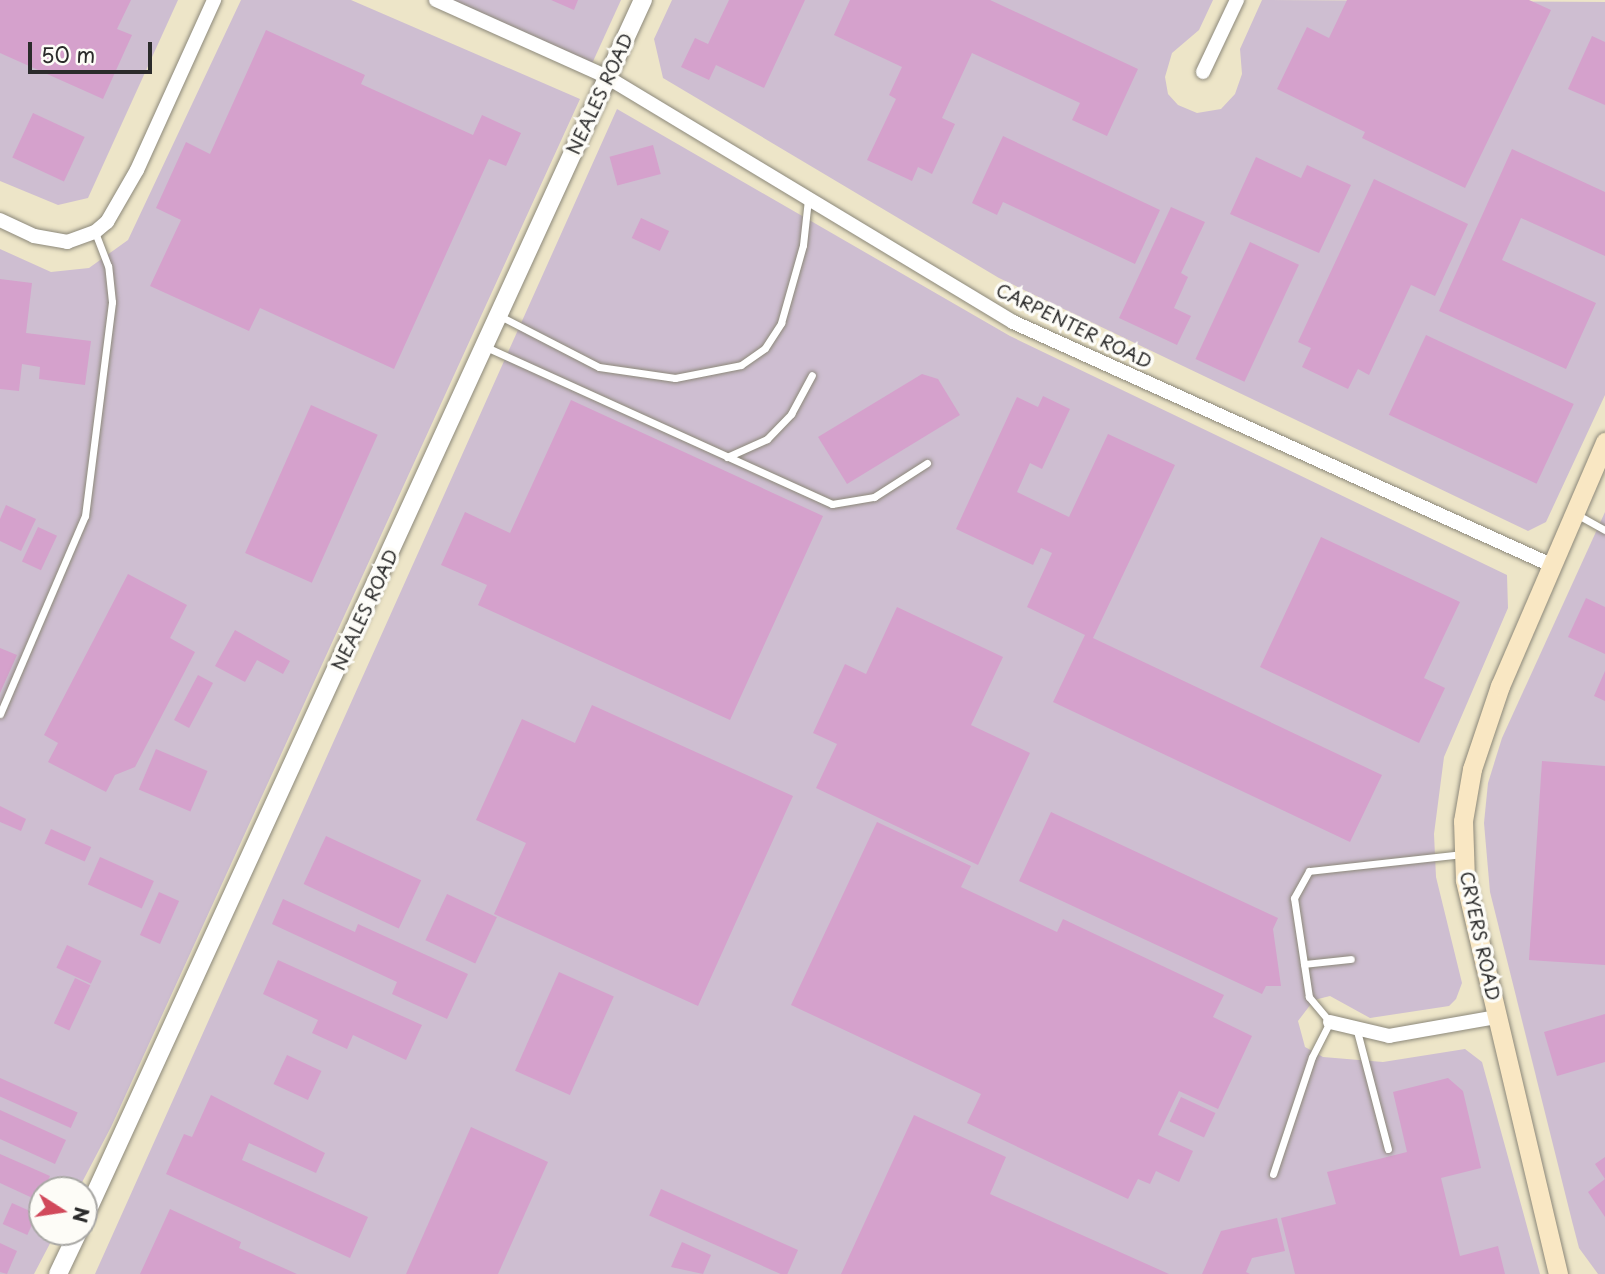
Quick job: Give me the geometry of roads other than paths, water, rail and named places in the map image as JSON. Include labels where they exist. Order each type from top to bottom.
[{"type":"main road","name":"CRYERS ROAD","points":[[1552,1274],[1547,1241],[1465,880],[1463,821],[1472,769],[1549,564],[1605,442]]},
{"type":"main road","name":"CRYERS ROAD","points":[[1547,1241],[1558,1274]]},
{"type":"main road","points":[[1547,1241],[1570,1274]]},
{"type":"street","points":[[0,220],[52,241],[67,242],[95,232],[107,222],[137,170],[214,0]]},
{"type":"street","name":"CARPENTER ROAD","points":[[436,0],[607,78],[1013,322],[1549,564]]},
{"type":"street","name":"NEALES ROAD","points":[[98,1188],[643,0]]},
{"type":"street","points":[[1203,72],[1237,0]]},
{"type":"street","points":[[1330,1022],[1357,1031],[1413,1034],[1497,1017]]},
{"type":"street","points":[[58,1274],[71,1246]]},
{"type":"lane","points":[[499,316],[599,367],[674,378],[741,365],[765,348],[781,323],[803,245],[808,199]]},
{"type":"lane","points":[[0,714],[46,615],[85,516],[112,302],[108,266],[95,232]]},
{"type":"lane","points":[[485,347],[832,504],[874,497],[927,463]]},
{"type":"lane","points":[[726,457],[767,439],[791,414],[812,375]]},
{"type":"lane","points":[[1573,512],[1605,530]]},
{"type":"lane","points":[[1273,1174],[1312,1057],[1330,1022],[1309,997],[1294,898],[1309,872],[1464,854]]},
{"type":"lane","points":[[1304,964],[1351,958]]},
{"type":"lane","points":[[1357,1031],[1388,1149]]}]
